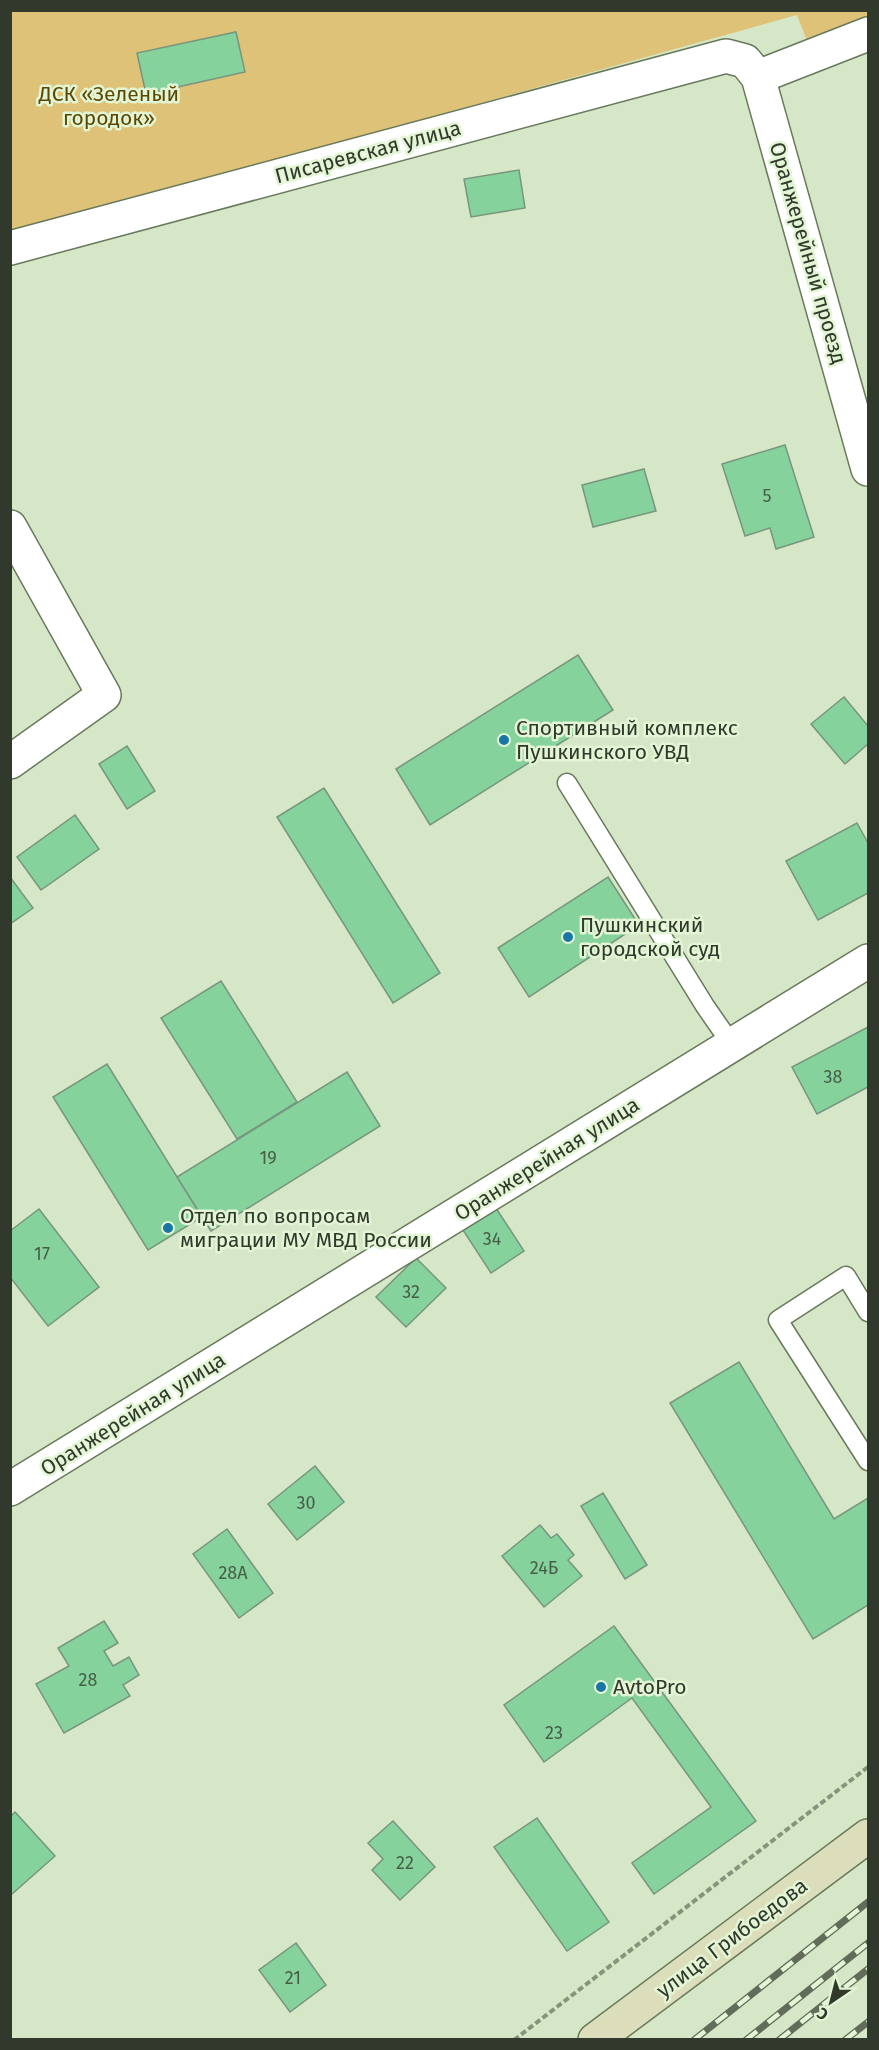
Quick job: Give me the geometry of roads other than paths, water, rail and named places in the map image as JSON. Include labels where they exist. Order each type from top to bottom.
[{"type":"street","points":[[758,77],[868,34]]},
{"type":"street","name":"Писаревская улица","points":[[10,248],[726,56],[745,61],[758,77]]},
{"type":"street","name":"Оранжерейный проезд","points":[[758,77],[868,469]]},
{"type":"street","points":[[10,527],[104,695],[10,762]]},
{"type":"street","name":"Оранжерейная улица","points":[[10,1489],[868,961]]},
{"type":"street","name":"улица Грибоедова","points":[[595,2040],[868,1836]]},
{"type":"lane","points":[[567,783],[705,1006],[732,1045]]},
{"type":"lane","points":[[868,1312],[846,1276],[778,1320],[868,1461]]},
{"type":"railway","points":[[694,2040],[868,1902]]},
{"type":"railway","points":[[746,2040],[868,1943]]},
{"type":"railway","points":[[779,2040],[868,1969]]},
{"type":"railway","points":[[845,2040],[868,2022]]},
{"type":"place","name":"Спортивный комплекс Пушкинского УВД","points":[[504,740]]},
{"type":"place","name":"Пушкинский городской суд","points":[[568,937]]},
{"type":"place","name":"Отдел по вопросам миграции МУ МВД России","points":[[168,1228]]},
{"type":"place","name":"AvtoPro","points":[[601,1687]]},
{"type":"park label","name":"ДСК «Зеленый городок»","points":[[109,106]]}]
